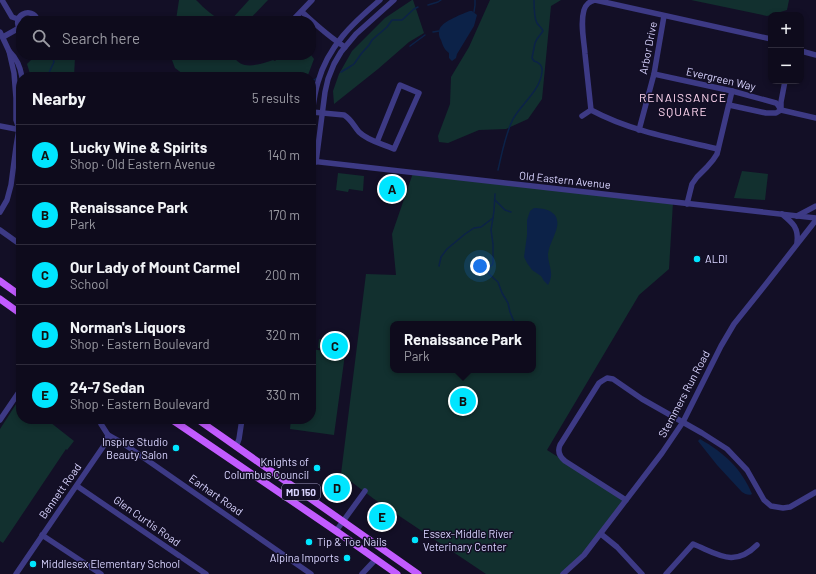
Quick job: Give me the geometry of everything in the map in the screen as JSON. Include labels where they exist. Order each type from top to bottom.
[{"type":"main road","points":[[0,281],[16,292]]},
{"type":"main road","points":[[0,299],[16,310]]},
{"type":"main road","name":"MD 150","points":[[178,424],[397,574]]},
{"type":"main road","name":"MD 150","points":[[203,424],[418,574]]},
{"type":"street","points":[[2,0],[12,16],[16,18]]},
{"type":"street","points":[[298,16],[312,0]]},
{"type":"street","points":[[316,148],[324,92],[334,64],[356,34],[394,0]]},
{"type":"street","points":[[591,110],[583,30],[583,17],[585,9],[590,1],[595,0],[768,38]]},
{"type":"street","points":[[316,90],[318,80],[328,57],[353,24],[377,1],[383,10]]},
{"type":"street","points":[[20,16],[27,12],[35,16]]},
{"type":"street","points":[[302,12],[306,16]]},
{"type":"street","name":"Arbor Drive","points":[[639,130],[654,74],[664,16]]},
{"type":"street","points":[[316,25],[345,47]]},
{"type":"street","points":[[3,38],[16,31]]},
{"type":"street","points":[[0,32],[9,51],[14,73],[16,120]]},
{"type":"street","points":[[9,51],[16,59]]},
{"type":"street","points":[[804,52],[816,55]]},
{"type":"street","points":[[17,60],[21,72]]},
{"type":"street","name":"Evergreen Way","points":[[654,74],[732,91],[776,103],[781,110]]},
{"type":"street","points":[[781,110],[784,84]]},
{"type":"street","points":[[316,112],[344,115],[348,117],[359,132],[377,142],[394,149],[419,93],[400,85],[377,142]]},
{"type":"street","points":[[687,204],[692,184],[717,154],[732,91]]},
{"type":"street","name":"Evergreen Way","points":[[728,105],[766,113],[776,113],[781,110],[816,118]]},
{"type":"street","points":[[582,116],[591,110]]},
{"type":"street","points":[[591,110],[603,117],[639,130],[718,149]]},
{"type":"street","points":[[0,126],[16,128]]},
{"type":"street","points":[[0,212],[7,200],[16,153]]},
{"type":"street","name":"Old Eastern Avenue","points":[[316,162],[816,219]]},
{"type":"street","points":[[797,216],[816,206]]},
{"type":"street","points":[[782,214],[795,226],[797,232],[797,244]]},
{"type":"street","name":"Stemmers Run Road","points":[[563,574],[584,555],[662,454],[683,422],[721,346],[734,324],[809,230],[816,219]]},
{"type":"street","points":[[809,230],[816,226]]},
{"type":"street","points":[[0,230],[16,241]]},
{"type":"street","points":[[626,500],[565,461],[560,457],[558,451],[560,445],[600,383],[607,378],[613,379],[642,399],[727,449],[747,470],[764,500],[771,506],[783,508],[790,507],[816,492]]},
{"type":"street","points":[[0,420],[16,396]]},
{"type":"street","points":[[101,424],[108,434]]},
{"type":"street","points":[[236,447],[241,424]]},
{"type":"street","name":"Bennett Road","points":[[16,574],[102,450],[108,434]]},
{"type":"street","name":"Earhart Road","points":[[108,434],[131,448],[311,574]]},
{"type":"street","name":"Glen Curtis Road","points":[[77,486],[206,574]]},
{"type":"street","points":[[336,531],[364,490]]},
{"type":"street","points":[[601,534],[642,574]]},
{"type":"street","points":[[42,535],[101,574]]},
{"type":"street","points":[[666,574],[693,544],[725,557],[732,558],[746,554],[757,545]]},
{"type":"street","points":[[362,574],[376,559]]},
{"type":"green space","points":[[179,0],[196,0],[206,10],[216,16],[177,16]]},
{"type":"green space","points":[[249,0],[268,0],[253,16],[235,16]]},
{"type":"green space","points":[[412,0],[424,33],[409,42],[334,104],[333,91],[339,74],[352,51],[385,18]]},
{"type":"green space","points":[[490,0],[561,0],[551,6],[542,99],[528,119],[506,129],[479,130],[448,143],[439,142],[438,136],[450,104],[451,77],[469,47]]},
{"type":"green space","points":[[691,0],[789,0],[787,10],[780,12],[768,12],[767,16]]},
{"type":"green space","points":[[31,60],[75,60],[74,72],[29,72],[27,64]]},
{"type":"green space","points":[[172,60],[236,60],[241,64],[257,65],[273,60],[314,60],[309,72],[180,72],[175,68]]},
{"type":"green space","points":[[742,171],[768,174],[765,200],[734,198]]},
{"type":"green space","points":[[338,173],[364,176],[363,191],[349,189],[348,192],[336,190]]},
{"type":"green space","points":[[413,173],[673,202],[669,269],[639,295],[547,450],[626,500],[591,546],[563,574],[486,574],[374,499],[341,474],[366,274],[396,275],[392,234]]},
{"type":"green space","points":[[319,339],[334,341],[333,350],[318,348]]},
{"type":"green space","points":[[316,350],[345,354],[334,435],[290,429],[290,424],[316,424]]},
{"type":"green space","points":[[16,404],[16,424],[52,424],[74,441],[67,450],[66,449],[3,543],[0,541],[0,429]]},
{"type":"water","points":[[470,11],[477,15],[474,26],[456,58],[452,61],[449,58],[449,53],[444,47],[439,30],[442,25],[449,20]]},
{"type":"water","points":[[534,208],[551,212],[554,214],[557,222],[557,227],[548,254],[551,277],[548,285],[541,276],[532,270],[524,257],[527,235],[527,220],[530,211]]},
{"type":"water","points":[[700,439],[717,450],[731,462],[743,476],[752,494],[751,495],[742,492],[717,465],[698,441]]},
{"type":"waterway","points":[[428,5],[441,0]]},
{"type":"waterway","points":[[474,12],[475,0]]},
{"type":"waterway","points":[[498,170],[510,125],[541,79],[542,68],[538,62],[534,61],[532,58],[535,43],[543,31],[536,21],[534,0]]},
{"type":"waterway","points":[[341,72],[354,64],[372,40],[387,27],[392,20],[402,20],[418,7]]},
{"type":"waterway","points":[[433,32],[439,31]]},
{"type":"waterway","points":[[410,46],[425,35]]},
{"type":"waterway","points":[[49,72],[53,60]]},
{"type":"waterway","points":[[495,194],[491,230],[493,263],[488,268],[489,274],[498,282],[508,303],[514,321]]},
{"type":"waterway","points":[[495,200],[505,210],[511,212]]},
{"type":"waterway","points":[[439,266],[441,257],[447,249],[465,234],[474,228],[481,227],[493,218]]},
{"type":"place","name":"Lucky Wine & Spirits","points":[[392,189]]},
{"type":"place","name":"ALDI","points":[[697,259]]},
{"type":"place","name":"Our Lady of Mount Carmel","points":[[335,346]]},
{"type":"place","name":"Renaissance Park","points":[[463,401]]},
{"type":"place","name":"Inspire Studio Beauty Salon","points":[[176,448]]},
{"type":"place","name":"Knights of Columbus Council","points":[[317,468]]},
{"type":"place","name":"Norman's Liquors","points":[[337,488]]},
{"type":"place","name":"24-7 Sedan","points":[[382,517]]},
{"type":"place","name":"Essex-Middle River Veterinary Center","points":[[415,540]]},
{"type":"place","name":"Tip & Toe Nails","points":[[309,542]]},
{"type":"place","name":"Alpina Imports","points":[[347,558]]},
{"type":"place","name":"Middlesex Elementary School","points":[[33,564]]},
{"type":"district","name":"RENAISSANCE SQUARE","points":[[683,105]]}]
